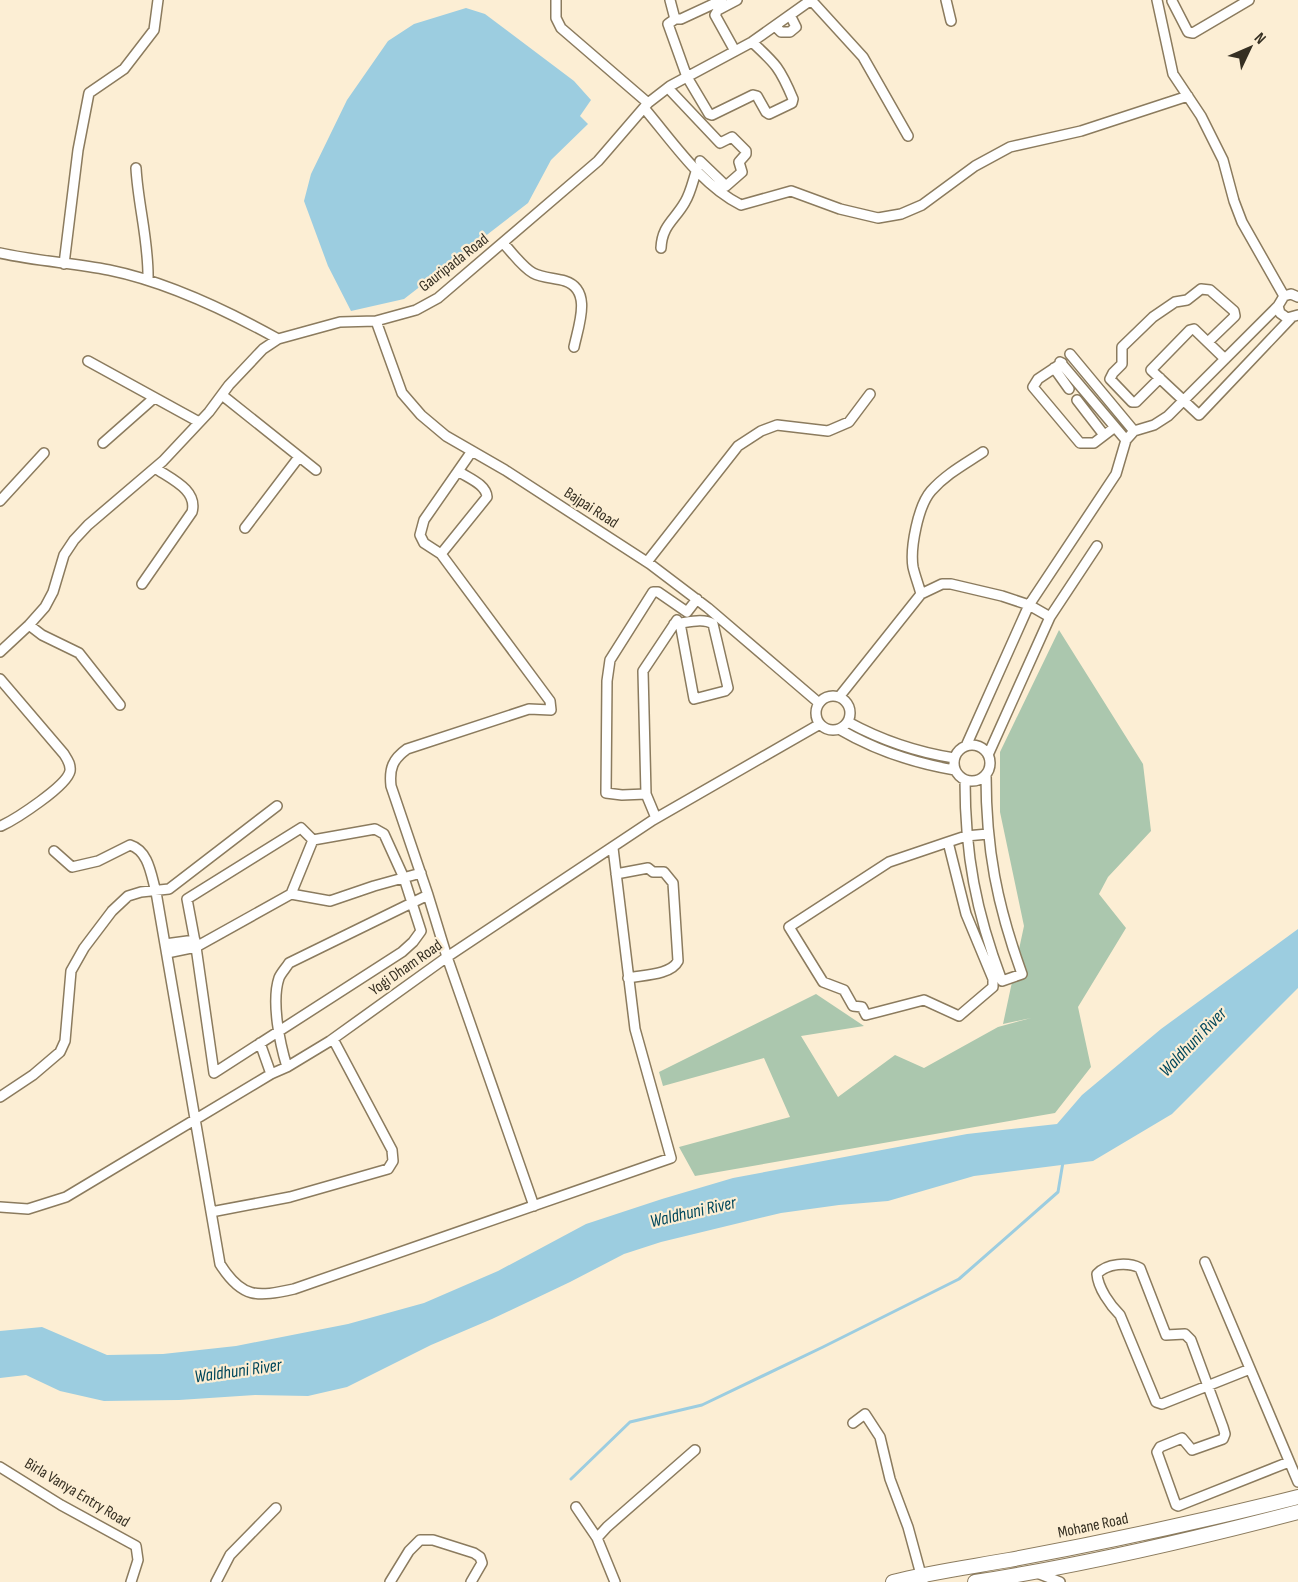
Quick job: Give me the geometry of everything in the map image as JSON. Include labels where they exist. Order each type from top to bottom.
[{"type":"main road","name":"Mohane Road","points":[[893,1582],[1237,1513],[1298,1497]]},
{"type":"main road","name":"Mohane Road","points":[[975,1582],[1115,1556],[1298,1512]]},
{"type":"main road","points":[[1111,1539],[1115,1556]]},
{"type":"street","points":[[64,264],[78,150],[89,93],[124,69],[154,30],[158,0]]},
{"type":"street","points":[[556,0],[556,18],[561,28],[646,105],[728,198],[741,205],[791,191],[840,209],[878,218],[901,214],[922,205],[975,166],[1010,147],[1081,130],[1188,96]]},
{"type":"street","points":[[670,0],[675,19]]},
{"type":"street","points":[[723,0],[668,24],[687,77],[709,114],[712,115],[753,95],[757,96],[768,114],[792,103],[793,99],[783,73],[752,42]]},
{"type":"street","points":[[735,51],[715,15],[718,10],[737,0]]},
{"type":"street","points":[[946,0],[951,21]]},
{"type":"street","points":[[1249,0],[1193,33],[1188,32],[1173,1],[1158,4],[1173,75],[1201,116],[1223,160],[1242,222],[1291,295]]},
{"type":"street","points":[[808,1],[863,57],[908,136]]},
{"type":"street","name":"Gauripada Road","points":[[0,652],[45,607],[53,592],[64,555],[74,540],[88,525],[155,468],[199,422],[262,349],[279,339],[340,322],[376,321],[416,310],[438,298],[598,161],[646,105],[668,88],[752,42],[808,1]]},
{"type":"street","points":[[775,26],[781,32],[790,32],[796,27],[790,15]]},
{"type":"street","points":[[668,88],[720,143],[732,137],[746,151],[739,162],[742,172],[726,186],[698,165]]},
{"type":"street","points":[[661,248],[665,226],[674,218],[686,200],[698,165]]},
{"type":"street","points":[[136,168],[148,257],[148,280]]},
{"type":"street","points":[[503,243],[533,273],[567,281],[575,287],[582,298],[581,316],[574,347]]},
{"type":"street","points":[[0,253],[109,270],[148,280],[242,320],[279,339]]},
{"type":"street","points":[[966,746],[1029,605],[1116,474],[1125,440],[1134,430],[1154,425],[1168,416],[1298,286]]},
{"type":"street","points":[[1160,378],[1136,402],[1132,402],[1110,379],[1122,364],[1122,347],[1153,317],[1175,302],[1188,300],[1201,289],[1210,290],[1234,311],[1235,316],[1208,342]]},
{"type":"street","points":[[1278,306],[1283,316],[1294,317]]},
{"type":"street","points":[[1225,359],[1194,329],[1190,330],[1151,370],[1199,415],[1294,317]]},
{"type":"street","name":"Bajpai Road","points":[[376,321],[402,393],[421,415],[446,436],[505,470],[647,562],[697,599],[819,703]]},
{"type":"street","points":[[1070,354],[1134,430]]},
{"type":"street","points":[[88,361],[199,422]]},
{"type":"street","points":[[1059,364],[1069,389]]},
{"type":"street","points":[[1059,364],[1125,440]]},
{"type":"street","points":[[1059,364],[1038,379],[1033,387],[1080,443],[1094,443],[1114,427]]},
{"type":"street","points":[[647,562],[738,446],[761,431],[777,425],[828,431],[849,422],[870,394]]},
{"type":"street","points":[[222,395],[316,470]]},
{"type":"street","points":[[1094,402],[1104,395]]},
{"type":"street","points":[[103,443],[154,398]]},
{"type":"street","points":[[1077,400],[1104,435]]},
{"type":"street","points":[[472,451],[424,520],[420,536],[424,543],[441,554],[550,701],[551,710],[529,709],[407,749],[396,757],[389,771],[391,786],[447,957],[534,1206]]},
{"type":"street","points":[[921,594],[913,565],[921,509],[930,493],[948,474],[983,452]]},
{"type":"street","points":[[0,501],[44,453]]},
{"type":"street","points":[[245,528],[299,457]]},
{"type":"street","points":[[142,584],[192,512],[194,504],[189,491],[155,468]]},
{"type":"street","points":[[441,554],[487,498],[483,487],[458,471]]},
{"type":"street","points":[[988,755],[1050,617],[1097,546]]},
{"type":"street","points":[[839,697],[921,594],[942,584],[1002,596],[1029,605],[1050,617]]},
{"type":"street","points":[[646,794],[610,795],[606,793],[607,681],[610,660],[652,592],[658,592],[687,612],[697,599]]},
{"type":"street","points":[[656,818],[646,794],[643,671],[677,624],[683,610]]},
{"type":"street","points":[[706,620],[712,624],[728,687],[725,691],[694,699],[677,624],[706,620]]},
{"type":"street","points":[[29,625],[42,635],[79,653],[120,705]]},
{"type":"street","points":[[0,679],[64,754],[69,762],[70,770],[67,778],[54,790],[27,811],[0,825]]},
{"type":"street","points":[[839,729],[848,722],[850,710],[844,700],[828,696],[819,703],[816,714],[820,724],[829,729],[839,729],[890,754],[955,770],[965,780],[976,781],[986,775]]},
{"type":"street","points":[[848,722],[902,746],[954,758]]},
{"type":"street","name":"Yogi Dham Road","points":[[0,1207],[28,1209],[66,1197],[287,1067],[333,1039],[447,957],[656,818],[820,724]]},
{"type":"street","points":[[955,770],[954,758],[959,750],[966,746],[981,747],[988,755],[990,765],[986,775],[988,834],[997,896],[1022,974],[1002,981],[987,942],[976,901],[966,837],[965,780]]},
{"type":"street","points":[[0,1097],[33,1076],[60,1053],[65,1041],[71,971],[84,948],[112,911],[128,896],[141,892],[169,890],[277,806]]},
{"type":"street","points":[[301,828],[313,840],[375,829],[384,834],[404,878],[421,931],[402,952],[214,1072],[196,944],[187,899],[301,828]]},
{"type":"street","points":[[948,842],[966,914],[993,979],[993,987],[959,1016],[924,1000],[866,1015],[862,1006],[853,1006],[844,990],[824,982],[789,927],[889,862],[948,842],[988,834]]},
{"type":"street","points":[[291,894],[313,840]]},
{"type":"street","points":[[54,851],[72,867],[98,861],[130,845],[144,853],[156,892],[220,1264],[241,1289],[254,1295],[266,1295],[294,1289],[671,1158],[635,1029],[613,848]]},
{"type":"street","points":[[616,874],[648,868],[653,872],[664,872],[673,884],[678,961],[675,966],[667,970],[628,978]]},
{"type":"street","points":[[166,949],[196,944],[291,894],[330,901],[421,873]]},
{"type":"street","points":[[287,1067],[278,1032],[277,990],[279,977],[289,963],[428,894]]},
{"type":"street","points":[[211,1212],[290,1197],[388,1169],[393,1161],[392,1150],[333,1039]]},
{"type":"street","points":[[260,1043],[272,1074]]},
{"type":"street","points":[[1204,1262],[1298,1482]]},
{"type":"street","points":[[1250,1369],[1209,1387],[1162,1404],[1156,1402],[1120,1315],[1110,1304],[1097,1274],[1101,1270],[1127,1263],[1140,1268],[1166,1335],[1185,1334],[1191,1340],[1209,1387],[1223,1427],[1225,1434],[1223,1439],[1192,1450],[1182,1438],[1160,1447],[1157,1452],[1176,1505],[1289,1462]]},
{"type":"street","points":[[853,1423],[865,1414],[880,1437],[890,1479],[908,1527],[922,1578]]},
{"type":"street","points":[[597,1538],[606,1527],[695,1450]]},
{"type":"street","name":"Birla Vanya Entry Road","points":[[0,1467],[136,1546],[138,1560],[131,1582]]},
{"type":"street","points":[[576,1507],[597,1538],[615,1582]]},
{"type":"street","points":[[216,1582],[230,1555],[276,1508]]},
{"type":"street","points":[[390,1582],[408,1551],[420,1540],[433,1540],[480,1557],[482,1563],[471,1582]]},
{"type":"street","points":[[1036,1572],[1060,1582]]},
{"type":"green space","points":[[1059,630],[1143,764],[1151,831],[1108,877],[1099,894],[1126,928],[1078,1007],[1091,1067],[1055,1113],[695,1176],[679,1147],[790,1117],[764,1058],[663,1086],[659,1072],[816,994],[864,1026],[801,1036],[838,1097],[895,1055],[924,1068],[998,1027],[1031,1018],[1003,1024],[1024,926],[1000,812],[1000,752]]},
{"type":"water","points":[[466,8],[485,14],[574,81],[591,100],[580,116],[588,124],[551,160],[528,203],[404,299],[351,311],[328,266],[304,201],[311,174],[347,100],[388,41],[414,24]]},
{"type":"water","name":"Waldhuni River","points":[[1298,929],[1298,988],[1172,1114],[1093,1161],[974,1176],[888,1201],[781,1213],[661,1242],[624,1254],[570,1282],[431,1345],[347,1387],[308,1396],[255,1395],[179,1400],[104,1401],[60,1391],[26,1375],[0,1378],[0,1331],[42,1327],[107,1355],[163,1354],[236,1346],[348,1324],[424,1303],[498,1271],[586,1224],[733,1178],[967,1134],[1057,1124],[1082,1095],[1161,1029]]},
{"type":"waterway","points":[[571,1479],[630,1422],[702,1405],[959,1279],[1058,1192],[1063,1162]]}]
